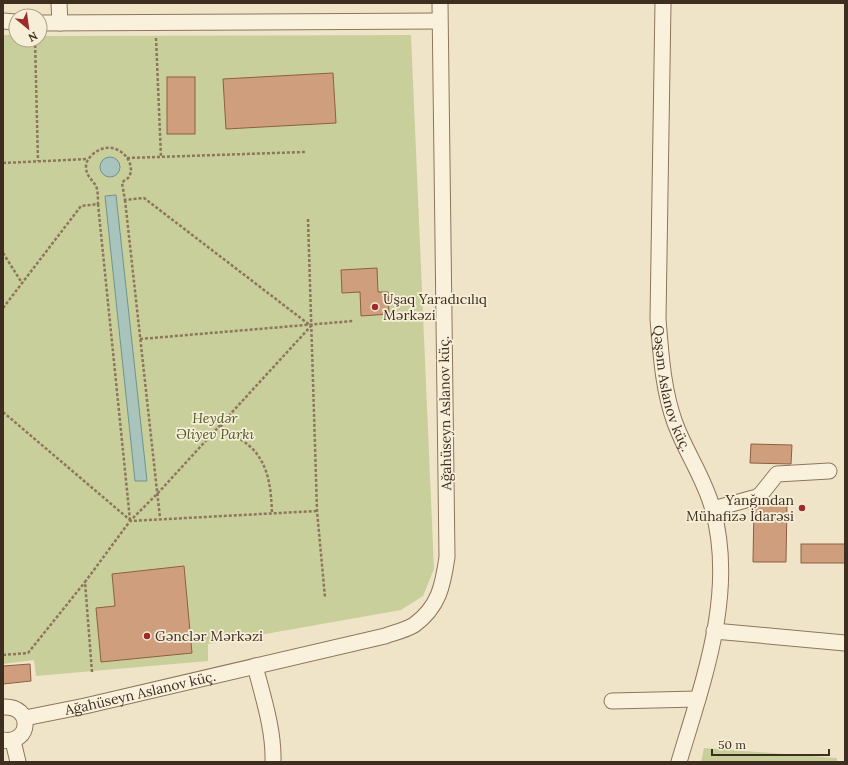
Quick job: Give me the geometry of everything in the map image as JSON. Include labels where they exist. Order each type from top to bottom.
[{"type":"street","points":[[59,3],[60,23]]},
{"type":"street","name":"Ağahüseyn Aslanov küç.","points":[[25,718],[86,706],[384,636],[413,625],[431,608],[442,589],[447,557],[439,21],[440,3]]},
{"type":"street","name":"Qəşəm Aslanov küç.","points":[[663,3],[658,319],[662,370],[666,395],[676,424],[702,479],[713,509],[719,538],[722,566],[721,592],[714,631],[698,700],[680,762]]},
{"type":"street","points":[[48,23],[439,21]]},
{"type":"street","points":[[713,509],[757,497],[777,474],[829,471]]},
{"type":"street","points":[[714,631],[845,643]]},
{"type":"street","points":[[255,666],[268,716],[273,762]]},
{"type":"street","points":[[612,702],[698,700]]},
{"type":"street","points":[[3,707],[16,708],[20,710],[25,718],[26,727],[21,736],[8,741],[18,762]]},
{"type":"path","points":[[155,22],[161,157]]},
{"type":"path","points":[[35,48],[38,161]]},
{"type":"path","points":[[130,521],[96,186],[88,177],[86,167],[88,159],[97,151],[109,146],[118,149],[127,158],[130,168],[129,177],[122,183],[160,518]]},
{"type":"path","points":[[127,158],[305,152]]},
{"type":"path","points":[[3,162],[88,159]]},
{"type":"path","points":[[125,200],[144,198],[311,326]]},
{"type":"path","points":[[3,308],[81,206],[98,204]]},
{"type":"path","points":[[308,219],[317,511],[325,596]]},
{"type":"path","points":[[3,254],[22,283]]},
{"type":"path","points":[[140,339],[311,326],[353,321]]},
{"type":"path","points":[[3,655],[28,653],[85,582],[130,521],[158,493],[311,326]]},
{"type":"path","points":[[3,412],[130,521],[160,518],[317,511]]},
{"type":"path","points":[[220,425],[256,452],[267,472],[270,486],[272,513]]},
{"type":"path","points":[[85,582],[92,672]]},
{"type":"green space","name":"Heydər Əliyev Parkı","points":[[3,35],[8,35],[8,48],[48,48],[48,36],[411,35],[434,569],[423,596],[401,610],[208,644],[208,661],[36,676],[34,660],[3,664]]},
{"type":"green space","points":[[704,748],[837,758],[837,762],[701,762]]},
{"type":"water","points":[[110,157],[117,160],[120,167],[117,174],[110,177],[103,174],[100,167],[103,160]]},
{"type":"water","points":[[116,195],[147,481],[135,481],[105,196]]},
{"type":"building","points":[[333,73],[336,123],[226,129],[223,79]]},
{"type":"building","points":[[167,77],[195,77],[195,134],[167,134]]},
{"type":"building","points":[[377,268],[378,292],[388,292],[389,314],[361,316],[360,292],[342,293],[341,270]]},
{"type":"building","points":[[751,444],[792,445],[791,464],[750,463]]},
{"type":"building","points":[[754,503],[787,503],[786,562],[753,562]]},
{"type":"building","points":[[801,544],[845,544],[845,563],[801,563]]},
{"type":"building","points":[[184,566],[192,653],[101,662],[96,608],[115,606],[112,574]]},
{"type":"building","points":[[30,664],[31,681],[3,684],[3,666]]},
{"type":"place","name":"Uşaq Yaradıcılıq Mərkəzi","points":[[375,307]]},
{"type":"place","name":"Yanğından Mühafizə İdarəsi","points":[[802,508]]},
{"type":"place","name":"Gənclər Mərkəzi","points":[[147,636]]}]
